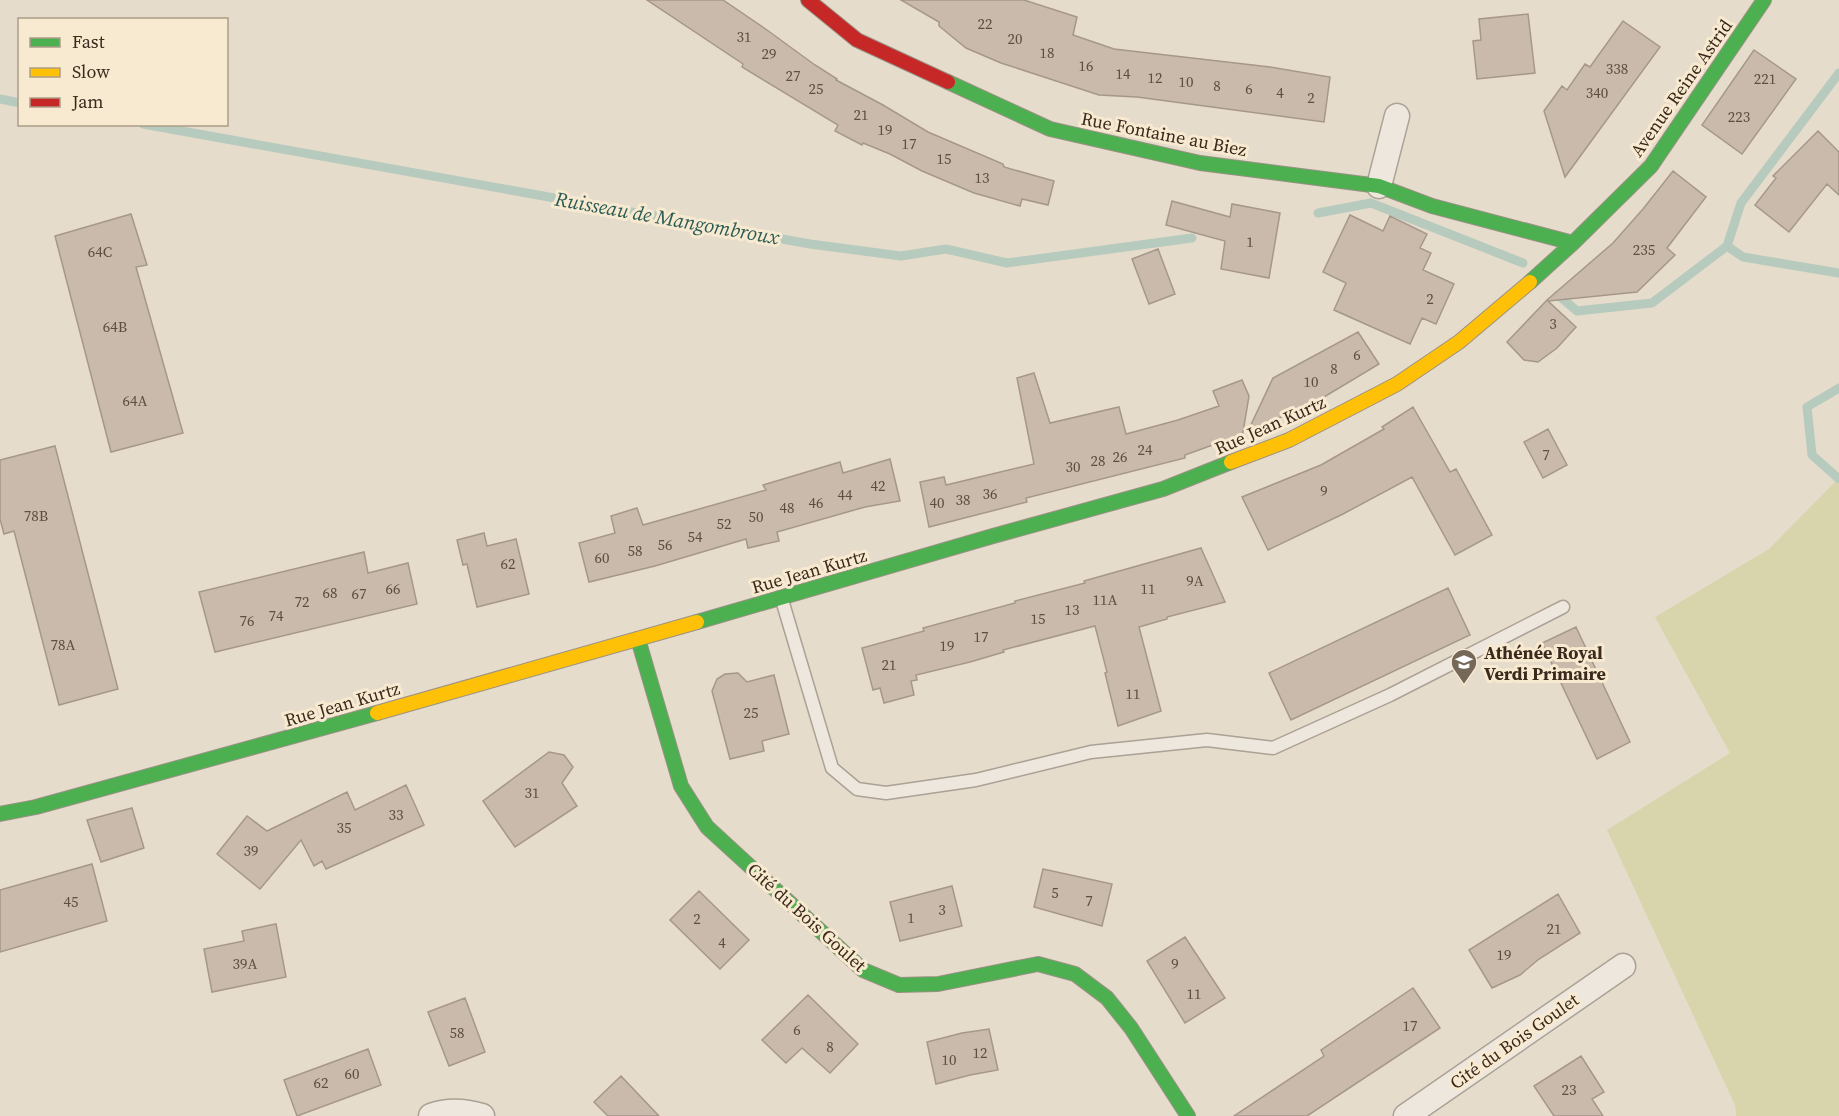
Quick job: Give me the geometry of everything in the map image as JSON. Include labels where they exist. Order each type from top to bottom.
[{"type":"main road","name":"Rue Fontaine au Biez","points":[[808,0],[857,40],[1050,129],[1200,163],[1379,186],[1432,207],[1573,243]]},
{"type":"main road","name":"Avenue Reine Astrid","points":[[1573,243],[1651,165],[1764,0]]},
{"type":"main road","name":"Rue Jean Kurtz","points":[[0,814],[30,809],[82,795],[1163,489],[1289,440],[1397,384],[1459,342],[1573,243]]},
{"type":"main road","name":"Cité du Bois Goulet","points":[[638,639],[681,786],[707,827],[863,970],[899,986],[939,984],[1038,964],[1075,974],[1107,998],[1131,1028],[1188,1116]]},
{"type":"street","points":[[1379,186],[1397,116]]},
{"type":"street","name":"Cité du Bois Goulet","points":[[1406,1116],[1623,966]]},
{"type":"street","points":[[431,1116],[439,1113],[467,1112],[482,1116]]},
{"type":"lane","points":[[781,597],[832,768],[857,789],[886,793],[976,780],[1091,752],[1207,740],[1273,748],[1390,695],[1563,607]]},
{"type":"shaded area","points":[[1836,481],[1839,485],[1839,1116],[1736,1116],[1735,1105],[1607,830],[1730,753],[1655,617],[1769,549]]},
{"type":"building","points":[[647,0],[723,0],[836,80],[928,132],[1003,164],[1004,167],[1054,181],[1048,205],[1022,199],[1020,206],[974,193],[922,171],[890,154],[863,143],[862,145],[835,131],[838,125],[742,67],[743,64]]},
{"type":"building","points":[[901,0],[1024,0],[1077,17],[1073,35],[1114,49],[1270,67],[1330,77],[1324,122],[1137,97],[1099,95],[1001,63],[966,48],[939,26],[939,22]]},
{"type":"building","points":[[1528,14],[1535,73],[1477,79],[1473,41],[1481,40],[1479,19]]},
{"type":"building","points":[[1623,21],[1660,47],[1565,177],[1544,111],[1562,86],[1567,90],[1585,64],[1590,67]]},
{"type":"building","points":[[1754,50],[1796,79],[1742,154],[1702,125]]},
{"type":"building","points":[[1818,131],[1839,152],[1839,195],[1827,184],[1789,232],[1755,205],[1776,178],[1773,176]]},
{"type":"building","points":[[1673,171],[1706,197],[1667,248],[1675,255],[1637,292],[1548,301],[1576,327],[1557,348],[1538,362],[1524,360],[1507,342],[1547,300],[1613,243]]},
{"type":"building","points":[[1172,201],[1230,217],[1232,204],[1280,213],[1269,278],[1221,269],[1225,241],[1166,225]]},
{"type":"building","points":[[131,214],[147,265],[136,267],[183,433],[111,452],[55,236]]},
{"type":"building","points":[[1350,215],[1383,231],[1390,216],[1427,234],[1420,248],[1431,253],[1423,270],[1454,284],[1436,324],[1422,318],[1410,344],[1334,310],[1346,283],[1323,272]]},
{"type":"building","points":[[1158,249],[1175,294],[1149,304],[1132,259]]},
{"type":"building","points":[[1358,332],[1379,364],[1314,403],[1248,431],[1273,378]]},
{"type":"building","points":[[1034,373],[1050,423],[1119,407],[1126,434],[1219,406],[1213,391],[1242,380],[1249,396],[1242,438],[1234,441],[1232,438],[1185,455],[1185,458],[1026,498],[1027,502],[929,527],[920,482],[944,477],[946,485],[1034,464],[1017,378]]},
{"type":"building","points":[[1413,407],[1450,472],[1456,469],[1492,535],[1455,555],[1412,477],[1343,514],[1268,550],[1242,497],[1321,465],[1384,429],[1382,427]]},
{"type":"building","points":[[1548,429],[1567,465],[1543,478],[1524,442]]},
{"type":"building","points":[[55,446],[118,689],[59,705],[14,531],[4,534],[0,519],[0,460]]},
{"type":"building","points":[[890,459],[900,501],[865,507],[777,532],[779,541],[748,548],[746,539],[655,566],[589,582],[579,543],[615,533],[611,516],[637,508],[643,525],[766,490],[763,485],[840,462],[843,473]]},
{"type":"building","points":[[484,533],[487,546],[516,539],[529,594],[477,607],[467,564],[463,565],[457,540]]},
{"type":"building","points":[[1201,548],[1225,602],[1139,627],[1161,711],[1118,726],[1095,626],[916,675],[917,680],[911,681],[914,695],[884,703],[880,688],[873,690],[862,648],[924,631],[923,628]]},
{"type":"building","points":[[364,552],[368,573],[408,563],[417,604],[215,652],[199,592]]},
{"type":"building","points":[[1448,588],[1470,635],[1291,720],[1269,673]]},
{"type":"building","points":[[1576,627],[1630,742],[1597,759],[1542,643]]},
{"type":"building","points":[[738,673],[747,682],[774,675],[789,734],[762,741],[764,751],[730,759],[712,691],[717,679],[725,674]]},
{"type":"building","points":[[549,752],[564,755],[573,767],[562,783],[577,806],[515,847],[483,801]]},
{"type":"building","points":[[406,785],[424,825],[326,869],[322,861],[314,866],[301,840],[260,889],[217,854],[247,816],[267,831],[347,792],[355,810]]},
{"type":"building","points":[[132,808],[144,848],[101,862],[87,820]]},
{"type":"building","points":[[92,864],[107,921],[0,952],[0,890]]},
{"type":"building","points":[[1043,869],[1112,884],[1102,926],[1034,907]]},
{"type":"building","points":[[952,886],[962,926],[900,941],[890,902]]},
{"type":"building","points":[[699,891],[749,940],[720,969],[670,920]]},
{"type":"building","points":[[1558,894],[1580,933],[1539,959],[1520,975],[1492,988],[1469,950]]},
{"type":"building","points":[[276,924],[286,977],[212,992],[204,949],[244,941],[242,931]]},
{"type":"building","points":[[1185,937],[1225,998],[1185,1023],[1147,961]]},
{"type":"building","points":[[1413,988],[1440,1028],[1307,1116],[1234,1116],[1324,1056],[1321,1050]]},
{"type":"building","points":[[808,995],[858,1044],[830,1073],[802,1048],[786,1063],[762,1040]]},
{"type":"building","points":[[465,998],[485,1052],[449,1066],[428,1012]]},
{"type":"building","points":[[989,1029],[998,1070],[936,1084],[927,1042]]},
{"type":"building","points":[[368,1049],[381,1085],[297,1116],[284,1080]]},
{"type":"building","points":[[1581,1056],[1604,1092],[1592,1099],[1603,1116],[1554,1116],[1534,1086]]},
{"type":"building","points":[[621,1076],[659,1116],[608,1116],[594,1102]]},
{"type":"waterway","name":"Ruisseau de Mangombroux","points":[[1558,295],[1577,311],[1652,303],[1727,246],[1741,203],[1839,73]]},
{"type":"waterway","name":"Ruisseau de Mangombroux","points":[[0,99],[18,103]]},
{"type":"waterway","name":"Ruisseau de Mangombroux","points":[[154,126],[810,244],[901,256],[946,249],[1007,263],[1192,238]]},
{"type":"waterway","name":"Ruisseau de Mangombroux","points":[[1318,213],[1371,203],[1523,263]]},
{"type":"waterway","points":[[1727,246],[1743,257],[1839,273]]},
{"type":"waterway","points":[[1839,388],[1807,407],[1812,455],[1839,479]]},
{"type":"traffic: fast","points":[[1530,282],[1651,166],[1764,0]]},
{"type":"traffic: fast","points":[[948,82],[1050,129],[1200,163],[1379,186],[1432,206],[1573,243]]},
{"type":"traffic: fast","points":[[697,622],[1163,489],[1231,462]]},
{"type":"traffic: fast","points":[[638,639],[681,786],[707,827],[863,970],[899,985],[938,984],[1038,964],[1075,974],[1107,998],[1131,1028],[1188,1116]]},
{"type":"traffic: fast","points":[[0,814],[36,807],[377,713]]},
{"type":"traffic: slow","points":[[1231,462],[1289,440],[1397,384],[1459,342],[1530,282]]},
{"type":"traffic: slow","points":[[377,713],[697,622]]},
{"type":"traffic: jam","points":[[808,0],[857,40],[948,82]]},
{"type":"place","name":"Athénée Royal Verdi Primaire","points":[[1464,685]]}]
